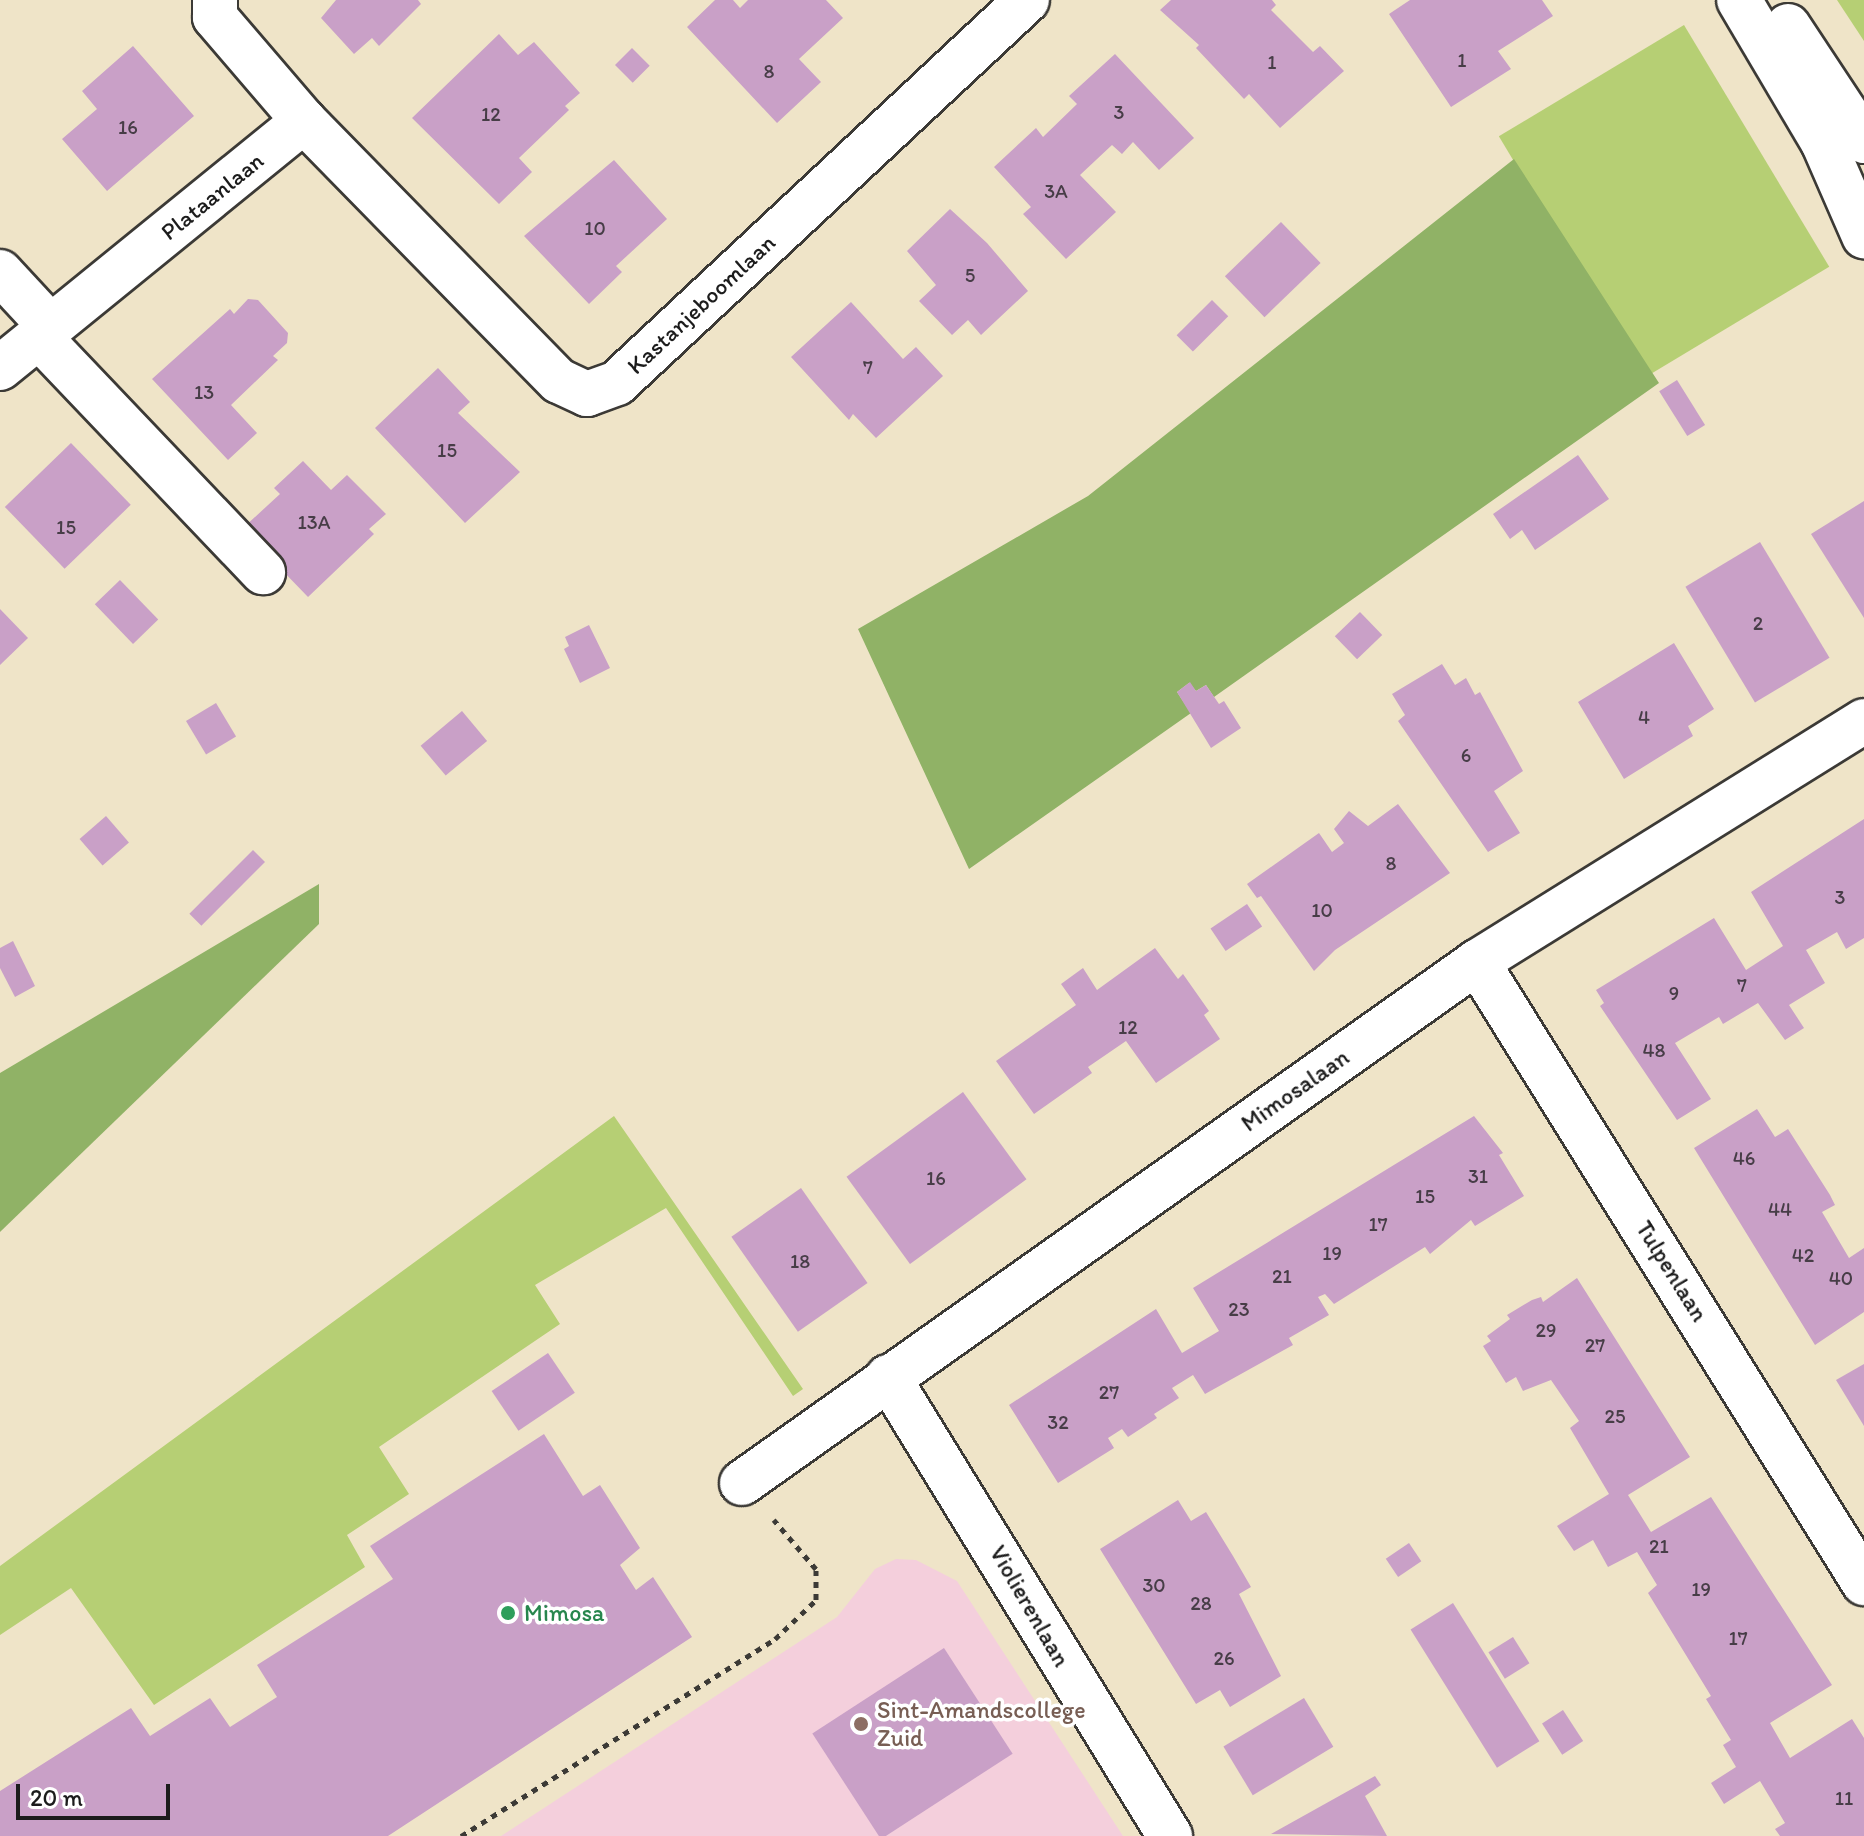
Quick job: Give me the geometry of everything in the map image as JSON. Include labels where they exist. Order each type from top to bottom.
[{"type":"street","points":[[215,0],[215,17],[304,121]]},
{"type":"street","name":"Kastanjeboomlaan","points":[[304,121],[559,381],[587,394],[617,383],[1027,0]]},
{"type":"street","points":[[1739,0],[1823,142],[1864,236]]},
{"type":"street","points":[[1772,0],[1864,141]]},
{"type":"street","name":"Plataanlaan","points":[[0,368],[304,121]]},
{"type":"street","points":[[0,272],[45,332],[263,572]]},
{"type":"street","name":"Mimosalaan","points":[[742,1483],[1477,962],[1864,721]]},
{"type":"street","name":"Tulpenlaan","points":[[1477,962],[1864,1583]]},
{"type":"street","name":"Violierenlaan","points":[[888,1377],[1170,1836]]},
{"type":"path","points":[[461,1836],[775,1639],[816,1600],[816,1569],[742,1483]]},
{"type":"shaded area","name":"Sint-Amandscollege Zuid","points":[[896,1559],[916,1560],[957,1581],[1123,1836],[501,1836],[837,1617],[875,1569]]},
{"type":"green space","points":[[1837,0],[1864,0],[1864,41]]},
{"type":"green space","points":[[1684,25],[1829,267],[1644,378],[1499,136]]},
{"type":"green space","points":[[1514,159],[1659,383],[1214,697],[1206,685],[1196,691],[1189,683],[1177,692],[1191,713],[969,869],[858,629],[1088,496]]},
{"type":"green space","points":[[319,884],[319,924],[0,1232],[0,1073]]},
{"type":"green space","points":[[614,1116],[803,1389],[793,1396],[666,1208],[535,1285],[560,1324],[379,1447],[409,1494],[347,1535],[365,1567],[154,1705],[71,1588],[0,1635],[0,1566]]},
{"type":"building","points":[[336,0],[418,0],[421,4],[379,46],[372,38],[354,54],[321,18]]},
{"type":"building","points":[[715,0],[733,0],[740,8],[748,0],[826,0],[843,18],[799,59],[821,82],[777,123],[687,27]]},
{"type":"building","points":[[1171,0],[1272,0],[1276,5],[1271,10],[1313,52],[1320,46],[1344,71],[1280,128],[1249,94],[1244,99],[1196,48],[1199,45],[1160,10]]},
{"type":"building","points":[[1410,0],[1542,0],[1553,16],[1498,51],[1511,69],[1451,107],[1389,14]]},
{"type":"building","points":[[499,34],[518,55],[534,42],[580,93],[565,106],[569,110],[519,158],[532,172],[499,204],[412,118]]},
{"type":"building","points":[[133,46],[194,116],[107,191],[62,139],[97,109],[82,91]]},
{"type":"building","points":[[632,48],[650,66],[633,83],[615,65]]},
{"type":"building","points":[[1115,54],[1194,138],[1159,170],[1133,142],[1122,154],[1112,145],[1080,175],[1116,212],[1066,259],[1023,214],[1031,207],[994,167],[1036,128],[1043,137],[1077,104],[1069,96]]},
{"type":"building","points":[[614,160],[667,219],[616,266],[622,272],[589,304],[524,236]]},
{"type":"building","points":[[950,209],[987,243],[1028,291],[981,335],[968,320],[952,335],[919,301],[936,285],[907,251]]},
{"type":"building","points":[[1281,222],[1321,263],[1264,317],[1225,276]]},
{"type":"building","points":[[248,299],[258,300],[288,333],[287,343],[273,356],[278,360],[231,405],[257,433],[228,460],[152,379],[230,309],[234,314]]},
{"type":"building","points":[[1212,300],[1228,316],[1193,352],[1177,335]]},
{"type":"building","points":[[851,302],[903,359],[916,347],[943,376],[876,438],[853,414],[849,420],[791,357]]},
{"type":"building","points":[[438,368],[470,402],[458,413],[520,472],[465,523],[375,428]]},
{"type":"building","points":[[1677,380],[1705,425],[1687,436],[1659,391]]},
{"type":"building","points":[[71,443],[131,505],[65,569],[5,507]]},
{"type":"building","points":[[1578,455],[1609,499],[1535,550],[1522,530],[1510,539],[1493,514]]},
{"type":"building","points":[[303,461],[331,490],[347,475],[386,514],[369,529],[374,534],[308,597],[242,529],[280,494],[274,488]]},
{"type":"building","points":[[1864,501],[1864,618],[1811,534]]},
{"type":"building","points":[[1760,542],[1830,658],[1755,703],[1685,587]]},
{"type":"building","points":[[120,580],[158,620],[133,644],[95,604]]},
{"type":"building","points":[[0,609],[28,638],[0,665]]},
{"type":"building","points":[[1360,612],[1382,635],[1357,659],[1335,636]]},
{"type":"building","points":[[589,625],[610,668],[580,683],[564,649],[569,646],[565,637]]},
{"type":"building","points":[[1674,643],[1714,709],[1688,726],[1693,736],[1624,779],[1578,702]]},
{"type":"building","points":[[1442,664],[1455,685],[1466,678],[1475,695],[1480,692],[1523,771],[1494,791],[1520,833],[1488,852],[1398,721],[1405,715],[1392,694]]},
{"type":"building","points":[[1190,682],[1196,691],[1206,685],[1219,704],[1224,701],[1241,728],[1211,748],[1177,692]]},
{"type":"building","points":[[216,703],[236,736],[206,754],[186,721]]},
{"type":"building","points":[[462,711],[487,741],[446,776],[421,746]]},
{"type":"building","points":[[1398,804],[1450,873],[1335,950],[1314,971],[1261,896],[1257,898],[1247,884],[1319,833],[1332,852],[1344,843],[1334,829],[1349,811],[1368,826]]},
{"type":"building","points":[[106,816],[129,842],[103,865],[80,839]]},
{"type":"building","points":[[1864,819],[1864,938],[1846,949],[1837,932],[1806,950],[1825,983],[1789,1005],[1804,1028],[1785,1040],[1758,1003],[1723,1024],[1719,1017],[1675,1043],[1711,1099],[1677,1120],[1600,1006],[1604,1003],[1596,990],[1714,918],[1746,970],[1783,946],[1751,892]]},
{"type":"building","points":[[253,850],[265,862],[201,926],[189,914]]},
{"type":"building","points":[[1247,904],[1262,926],[1226,951],[1211,929]]},
{"type":"building","points":[[13,941],[35,986],[15,997],[0,968],[0,948]]},
{"type":"building","points":[[1155,948],[1178,979],[1183,974],[1209,1011],[1204,1015],[1220,1039],[1156,1083],[1126,1041],[1088,1067],[1092,1073],[1034,1114],[996,1061],[1076,1005],[1061,984],[1083,968],[1097,990]]},
{"type":"building","points":[[963,1092],[1026,1179],[910,1264],[847,1177]]},
{"type":"building","points":[[1757,1109],[1775,1137],[1788,1129],[1830,1195],[1835,1205],[1822,1212],[1849,1258],[1864,1248],[1864,1312],[1815,1345],[1694,1148]]},
{"type":"building","points":[[1474,1116],[1503,1153],[1499,1155],[1524,1196],[1475,1226],[1471,1220],[1430,1254],[1425,1247],[1334,1304],[1325,1294],[1318,1297],[1329,1315],[1289,1338],[1293,1345],[1205,1394],[1193,1375],[1172,1388],[1179,1398],[1154,1414],[1157,1418],[1128,1437],[1122,1429],[1108,1438],[1114,1448],[1058,1483],[1009,1405],[1156,1309],[1182,1353],[1219,1331],[1193,1288]]},
{"type":"building","points":[[801,1188],[868,1283],[798,1332],[731,1237]]},
{"type":"building","points":[[1577,1278],[1690,1457],[1628,1495],[1651,1532],[1711,1497],[1832,1685],[1770,1723],[1790,1758],[1852,1719],[1864,1738],[1864,1836],[1780,1836],[1775,1829],[1785,1823],[1760,1781],[1724,1804],[1711,1783],[1736,1767],[1723,1745],[1731,1740],[1706,1699],[1711,1696],[1648,1593],[1657,1585],[1637,1552],[1608,1567],[1593,1540],[1574,1551],[1557,1526],[1609,1494],[1570,1428],[1579,1421],[1551,1380],[1523,1391],[1516,1377],[1506,1383],[1483,1346],[1491,1341],[1487,1336],[1510,1319],[1507,1315],[1532,1300],[1541,1297],[1543,1302]]},
{"type":"building","points":[[548,1353],[575,1393],[518,1431],[492,1391]]},
{"type":"building","points":[[1864,1364],[1864,1426],[1836,1380]]},
{"type":"building","name":"Mimosa","points":[[544,1434],[583,1496],[600,1485],[640,1548],[620,1565],[636,1590],[653,1577],[692,1637],[388,1836],[0,1836],[0,1791],[131,1708],[150,1736],[210,1698],[230,1727],[277,1697],[257,1665],[393,1579],[370,1546]]},
{"type":"building","points":[[1178,1500],[1191,1521],[1206,1512],[1233,1556],[1251,1587],[1239,1594],[1281,1676],[1230,1707],[1220,1690],[1196,1704],[1100,1549]]},
{"type":"building","points":[[1409,1543],[1421,1561],[1398,1577],[1386,1559]]},
{"type":"building","points":[[1453,1603],[1539,1741],[1497,1768],[1411,1629]]},
{"type":"building","points":[[1513,1637],[1529,1663],[1505,1679],[1488,1652]]},
{"type":"building","points":[[944,1648],[1013,1754],[886,1836],[879,1836],[812,1734]]},
{"type":"building","points":[[1304,1698],[1333,1747],[1253,1795],[1223,1746]]},
{"type":"building","points":[[1563,1710],[1583,1741],[1562,1755],[1542,1724]]},
{"type":"building","points":[[1375,1776],[1381,1785],[1365,1796],[1387,1836],[1271,1834]]},
{"type":"place","name":"Mimosa","points":[[508,1613]]},
{"type":"place","name":"Sint-Amandscollege Zuid","points":[[861,1724]]}]
